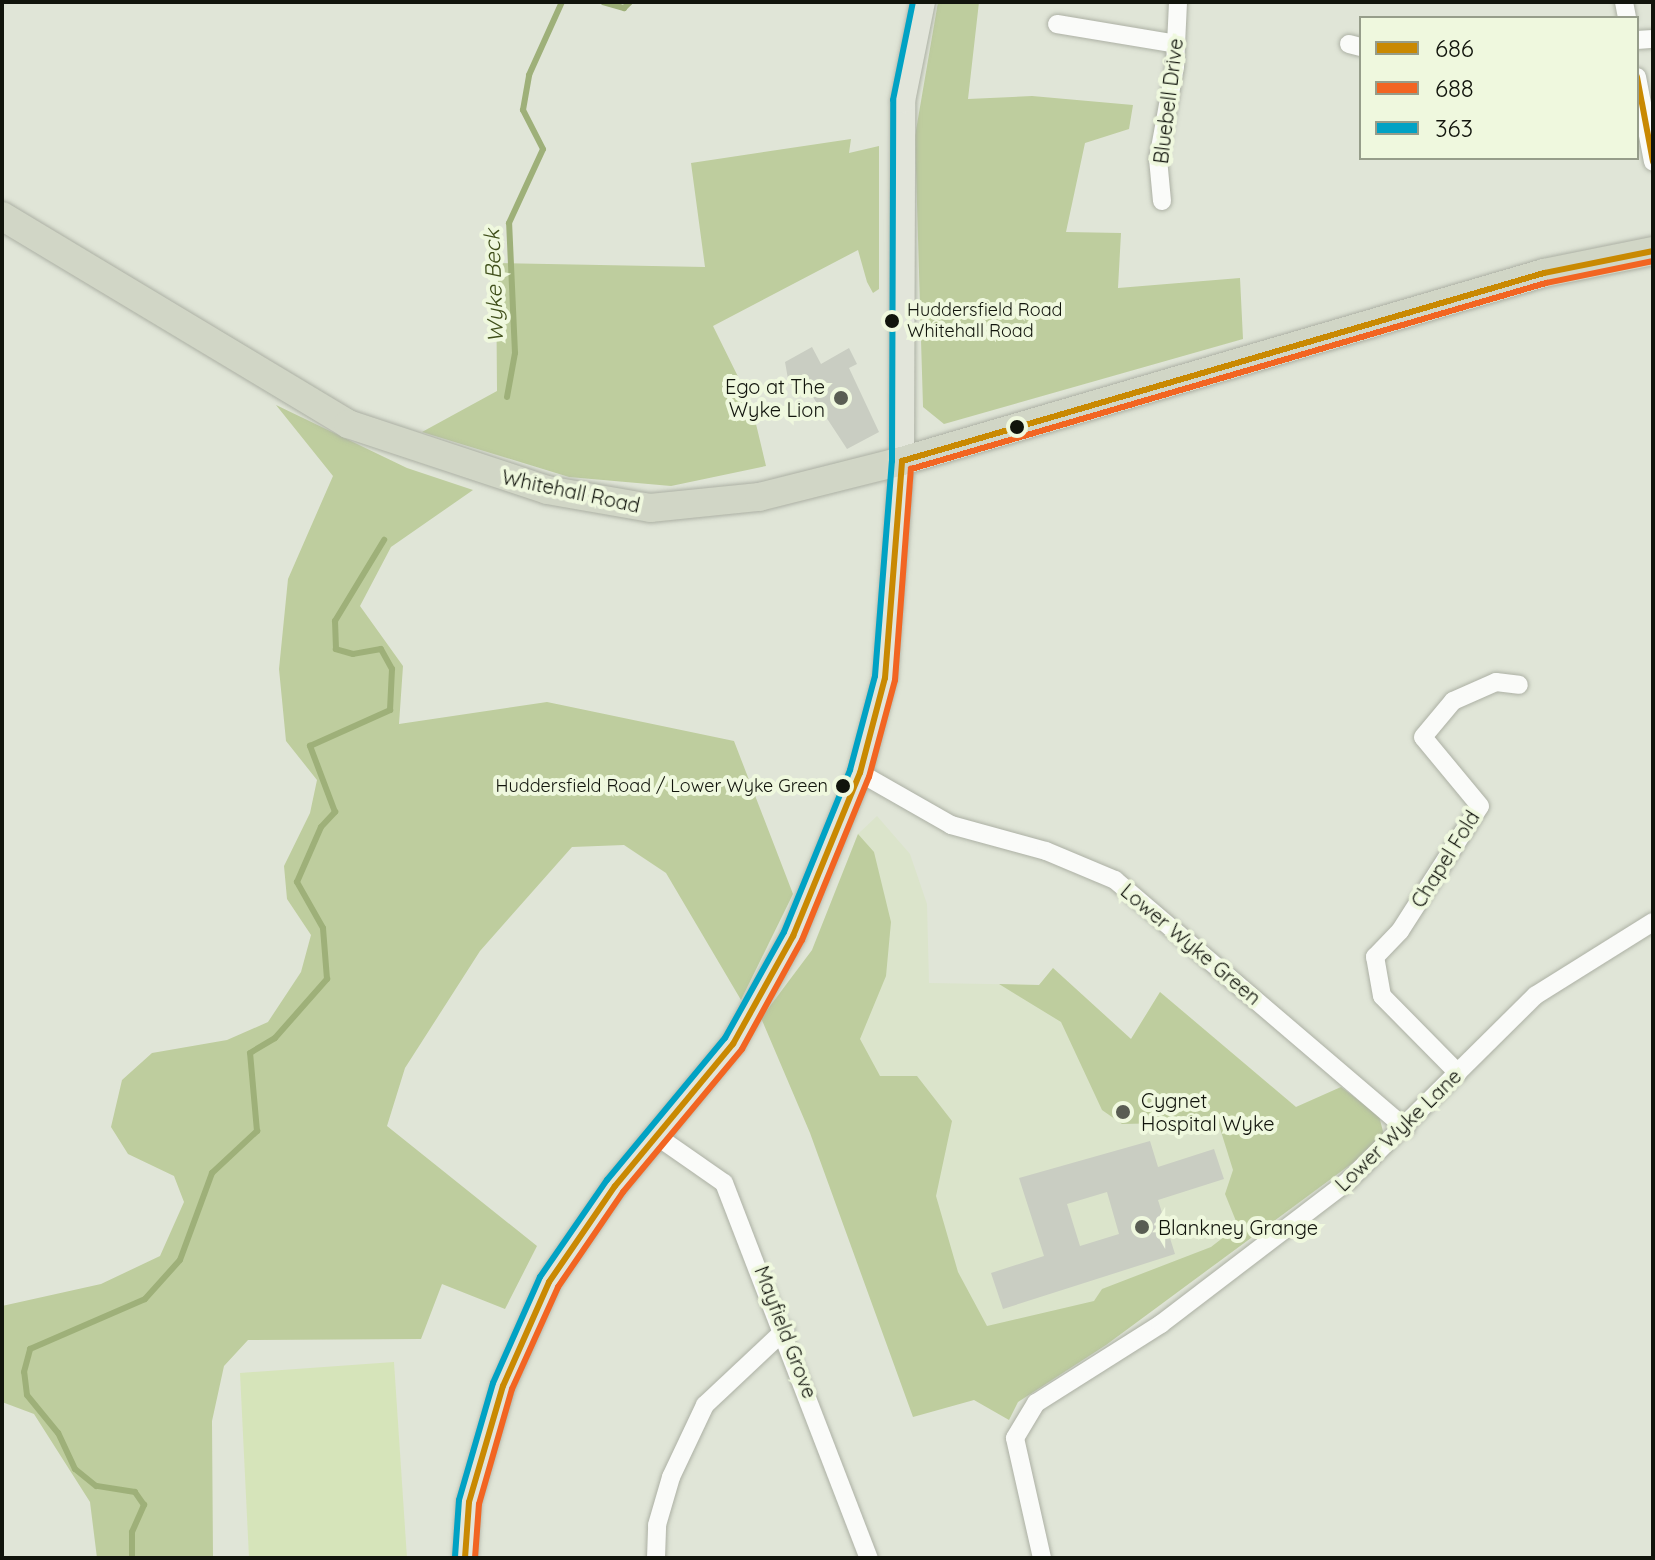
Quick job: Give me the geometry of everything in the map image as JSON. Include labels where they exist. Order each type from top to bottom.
[{"type":"highway","name":"Whitehall Road","points":[[2,216],[348,424],[547,490],[650,508],[759,497],[902,461],[1515,281],[1653,251]]},
{"type":"main road","points":[[465,1558],[469,1502],[503,1386],[549,1282],[748,1017],[793,936],[860,773],[885,678],[902,461],[903,101],[923,2]]},
{"type":"street","name":"Bluebell Drive","points":[[1162,201],[1158,159],[1176,44],[1178,2]]},
{"type":"street","points":[[1057,24],[1176,44]]},
{"type":"street","points":[[1639,88],[1653,162]]},
{"type":"street","name":"Chapel Fold","points":[[1458,1073],[1382,996],[1375,957],[1400,931],[1480,806],[1423,737],[1453,701],[1496,682],[1519,685]]},
{"type":"street","name":"Lower Wyke Green","points":[[860,773],[951,825],[1046,851],[1115,880],[1405,1128]]},
{"type":"street","name":"Lower Wyke Lane","points":[[1042,1558],[1016,1450],[1020,1423],[1036,1403],[1161,1324],[1348,1181],[1405,1128],[1536,995],[1653,922]]},
{"type":"street","name":"Mayfield Grove","points":[[658,1137],[724,1183],[785,1330],[869,1558]]},
{"type":"street","points":[[656,1558],[657,1525],[671,1477],[705,1405],[785,1330]]},
{"type":"shaded area","name":"Cygnet Hospital Wyke","points":[[877,816],[910,854],[927,904],[929,983],[1039,985],[1053,968],[1131,1039],[1160,992],[1296,1107],[1341,1087],[1379,1116],[1106,1345],[977,1397],[812,950],[858,834]]},
{"type":"green space","points":[[938,2],[979,2],[968,99],[1032,96],[1133,105],[1129,129],[1085,143],[1066,232],[1121,233],[1118,288],[1240,278],[1243,339],[944,424],[923,407],[915,136]]},
{"type":"green space","points":[[851,139],[849,153],[879,146],[879,289],[873,293],[867,282],[858,250],[713,326],[751,403],[766,466],[671,486],[569,477],[422,432],[497,391],[496,263],[705,267],[691,163]]},
{"type":"green space","points":[[276,405],[407,468],[473,490],[391,547],[360,606],[403,666],[399,724],[547,702],[734,741],[793,894],[741,1000],[666,873],[624,845],[572,847],[480,951],[405,1068],[387,1126],[537,1246],[505,1309],[442,1284],[421,1339],[248,1340],[224,1366],[212,1421],[213,1558],[97,1558],[90,1502],[34,1414],[2,1402],[2,1306],[101,1284],[160,1256],[184,1202],[174,1176],[128,1154],[111,1127],[122,1080],[152,1053],[227,1040],[268,1022],[301,972],[311,935],[287,899],[284,866],[310,813],[317,780],[286,741],[279,669],[288,579],[333,476]]},
{"type":"green space","points":[[858,834],[874,852],[891,922],[886,976],[860,1039],[880,1076],[917,1076],[952,1121],[936,1196],[958,1272],[987,1326],[1094,1301],[1102,1289],[1211,1247],[1238,1226],[1225,1194],[1233,1170],[1218,1122],[1122,1124],[1102,1110],[1061,1022],[999,984],[1039,985],[1053,968],[1131,1039],[1160,992],[1296,1107],[1341,1087],[1379,1116],[1385,1139],[1106,1345],[1018,1402],[1009,1420],[974,1400],[913,1417],[810,1133],[761,1018],[812,950]]},
{"type":"green space","points":[[394,1362],[407,1558],[249,1558],[240,1373]]},
{"type":"building","name":"Ego at The Wyke Lion","points":[[812,347],[821,364],[849,348],[857,364],[849,368],[879,432],[847,449],[809,391],[798,397],[788,379],[785,362]]},
{"type":"building","name":"Blankney Grange","points":[[1150,1141],[1158,1167],[1214,1149],[1224,1179],[1158,1200],[1175,1254],[1003,1309],[991,1273],[1044,1256],[1019,1178]],"holes":[[[1107,1192],[1119,1234],[1080,1246],[1067,1204]]]},
{"type":"waterway","name":"Wyke Beck","points":[[507,397],[515,353],[509,223],[543,149],[523,110],[529,75],[562,2]]},
{"type":"waterway","name":"Wyke Beck","points":[[603,2],[624,8],[630,2]]},
{"type":"waterway","name":"Wyke Beck","points":[[132,1558],[132,1532],[144,1505],[135,1492],[96,1486],[75,1469],[58,1433],[27,1395],[24,1372],[30,1349],[145,1299],[180,1260],[212,1173],[257,1131],[250,1053],[275,1038],[327,979],[323,928],[297,882],[321,827],[335,812],[310,746],[390,710],[392,669],[381,649],[353,654],[336,649],[335,621],[384,540]]},
{"type":"transit line","name":"363","points":[[455,1557],[459,1500],[493,1383],[540,1277],[607,1180],[725,1038],[784,932],[850,770],[875,676],[892,461],[893,100],[913,2]]},
{"type":"transit line","name":"686","points":[[1639,88],[1653,162]]},
{"type":"transit line","name":"686","points":[[465,1558],[469,1502],[503,1386],[549,1282],[615,1186],[733,1044],[793,936],[860,773],[885,678],[902,461],[1544,273],[1653,251]]},
{"type":"transit line","name":"688","points":[[475,1558],[479,1504],[512,1389],[558,1287],[623,1192],[742,1049],[802,940],[869,777],[895,680],[911,469],[1546,283],[1653,261]]},
{"type":"place","name":"Huddersfield Road Whitehall Road","points":[[892,321]]},
{"type":"place","name":"Ego at The Wyke Lion","points":[[841,398]]},
{"type":"place","name":"Huddersfield Road / Lower Wyke Green","points":[[843,786]]},
{"type":"place","name":"Cygnet Hospital Wyke","points":[[1123,1112]]},
{"type":"place","name":"Blankney Grange","points":[[1142,1227]]}]
